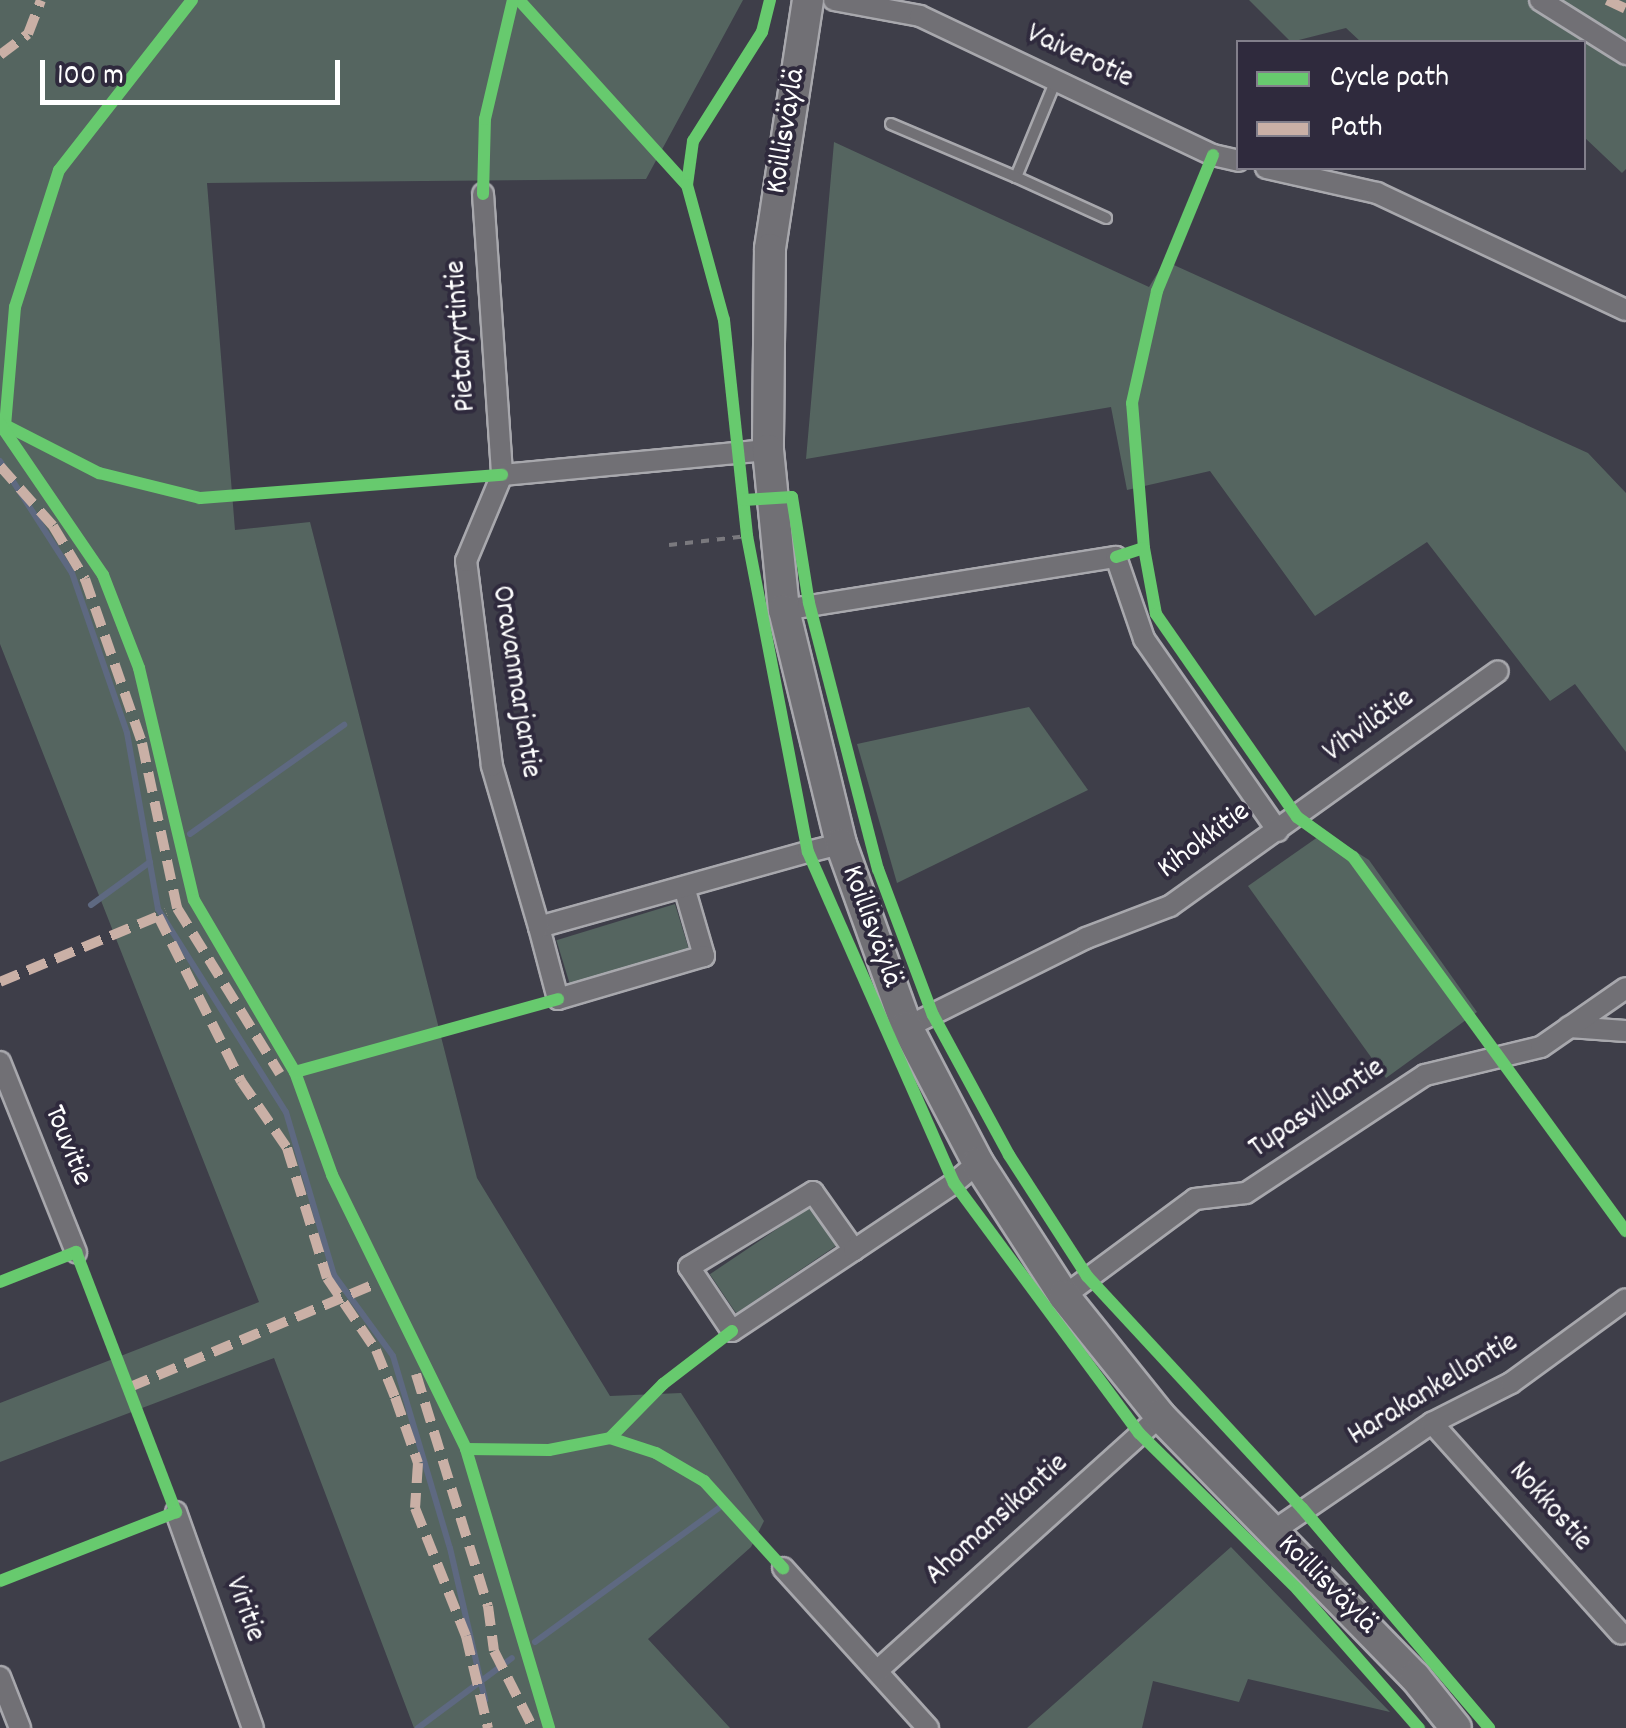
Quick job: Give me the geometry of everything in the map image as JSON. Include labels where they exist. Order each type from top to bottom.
[{"type":"street","name":"Koillisväylä","points":[[808,0],[770,249],[768,450],[784,610],[841,844],[907,1027],[978,1164],[1064,1296],[1160,1416],[1415,1676],[1456,1728]]},
{"type":"street","name":"Vaiverotie","points":[[834,0],[920,16],[1236,160]]},
{"type":"street","points":[[1540,0],[1626,54]]},
{"type":"street","points":[[1275,170],[1377,193],[1626,310]]},
{"type":"street","name":"Pietaryrtintie","points":[[483,194],[502,474]]},
{"type":"street","points":[[502,474],[768,450]]},
{"type":"street","name":"Oravanmarjantie","points":[[502,474],[466,561],[492,766],[558,998],[704,956],[684,887]]},
{"type":"street","name":"Kihokkitie","points":[[784,610],[1116,557],[1144,639],[1278,831],[1170,906],[1086,938],[907,1027]]},
{"type":"street","name":"Vihvilätie","points":[[1278,831],[1498,671]]},
{"type":"street","points":[[539,928],[841,844]]},
{"type":"street","name":"Tupasvillantie","points":[[1064,1296],[1195,1199],[1246,1194],[1425,1075],[1527,1052],[1626,988]]},
{"type":"street","points":[[1569,1027],[1626,1030]]},
{"type":"street","name":"Touvitie","points":[[0,1062],[76,1252]]},
{"type":"street","points":[[854,1250],[813,1192],[689,1267],[732,1331],[854,1250],[978,1164]]},
{"type":"street","name":"Harakankellontie","points":[[1272,1532],[1432,1423],[1510,1383],[1626,1299]]},
{"type":"street","name":"Ahomansikantie","points":[[877,1672],[1160,1416]]},
{"type":"street","name":"Nokkostie","points":[[1432,1423],[1621,1634]]},
{"type":"street","name":"Viritie","points":[[176,1512],[253,1728]]},
{"type":"street","points":[[783,1568],[928,1728]]},
{"type":"street","points":[[0,1677],[20,1728]]},
{"type":"lane","points":[[1016,177],[1056,80]]},
{"type":"lane","points":[[892,124],[1106,218]]},
{"type":"path","points":[[745,518],[750,554]]},
{"type":"path","points":[[669,545],[746,536]]},
{"type":"shaded area","points":[[0,0],[743,0],[646,179],[207,183],[235,530],[310,522],[477,1178],[610,1396],[681,1393],[764,1521],[751,1547],[648,1639],[730,1728],[414,1728],[274,1358],[0,1462],[0,1403],[259,1302],[0,644]]},
{"type":"shaded area","points":[[1249,0],[1626,0],[1626,169],[1622,173],[1586,139],[1586,40],[1359,40],[1346,28],[1289,40]]},
{"type":"shaded area","points":[[834,142],[1149,287],[1165,261],[1588,453],[1626,493],[1626,752],[1575,684],[1550,701],[1427,542],[1315,616],[1210,471],[1127,490],[1111,407],[806,459]]},
{"type":"shaded area","points":[[1029,707],[1088,790],[897,883],[857,744]]},
{"type":"shaded area","points":[[1325,832],[1369,860],[1477,1012],[1386,1078],[1248,886]]},
{"type":"shaded area","points":[[675,904],[689,949],[570,985],[556,940]]},
{"type":"shaded area","points":[[811,1206],[837,1245],[736,1313],[710,1274]]},
{"type":"shaded area","points":[[1231,1547],[1390,1712],[1248,1679],[1239,1702],[1153,1681],[1142,1728],[1027,1728]]},
{"type":"waterway","points":[[0,461],[72,573],[127,733],[158,909],[286,1112],[334,1275],[393,1356],[450,1548],[485,1700]]},
{"type":"waterway","points":[[190,834],[344,725]]},
{"type":"waterway","points":[[91,905],[150,862]]},
{"type":"waterway","points":[[535,1642],[720,1507]]},
{"type":"waterway","points":[[418,1728],[512,1658]]},
{"type":"marked path","points":[[0,55],[28,34],[41,0]]},
{"type":"marked path","points":[[1607,0],[1626,9]]},
{"type":"marked path","points":[[0,466],[53,526],[85,579],[142,743],[177,908],[280,1074]]},
{"type":"marked path","points":[[0,982],[166,913]]},
{"type":"marked path","points":[[158,916],[241,1081],[287,1148],[327,1278],[376,1350],[418,1463],[415,1508],[466,1636],[488,1728]]},
{"type":"marked path","points":[[130,1387],[382,1281]]},
{"type":"marked path","points":[[416,1374],[488,1606],[494,1651],[533,1728]]},
{"type":"cycle path","points":[[192,0],[59,170],[15,307],[5,425],[99,473],[200,498],[502,475]]},
{"type":"cycle path","points":[[483,194],[485,119],[513,0]]},
{"type":"cycle path","points":[[519,0],[687,185]]},
{"type":"cycle path","points":[[770,0],[762,32],[693,141],[687,185],[724,320],[747,536],[808,852],[954,1183],[1139,1433],[1298,1590],[1419,1728]]},
{"type":"cycle path","points":[[1144,548],[1132,403],[1157,291],[1213,155]]},
{"type":"cycle path","points":[[0,424],[103,575],[139,668],[194,900],[295,1072],[332,1175],[466,1449],[549,1728]]},
{"type":"cycle path","points":[[744,500],[792,497],[809,603],[878,869],[933,1015],[1009,1155],[1087,1276],[1302,1508],[1489,1728]]},
{"type":"cycle path","points":[[1116,557],[1144,548],[1156,614],[1297,817],[1353,857],[1626,1231]]},
{"type":"cycle path","points":[[295,1072],[558,999]]},
{"type":"cycle path","points":[[0,1282],[76,1252],[176,1512],[0,1581]]},
{"type":"cycle path","points":[[610,1438],[663,1384],[732,1331]]},
{"type":"cycle path","points":[[466,1449],[549,1450],[610,1438],[656,1453],[704,1481],[783,1568]]}]
